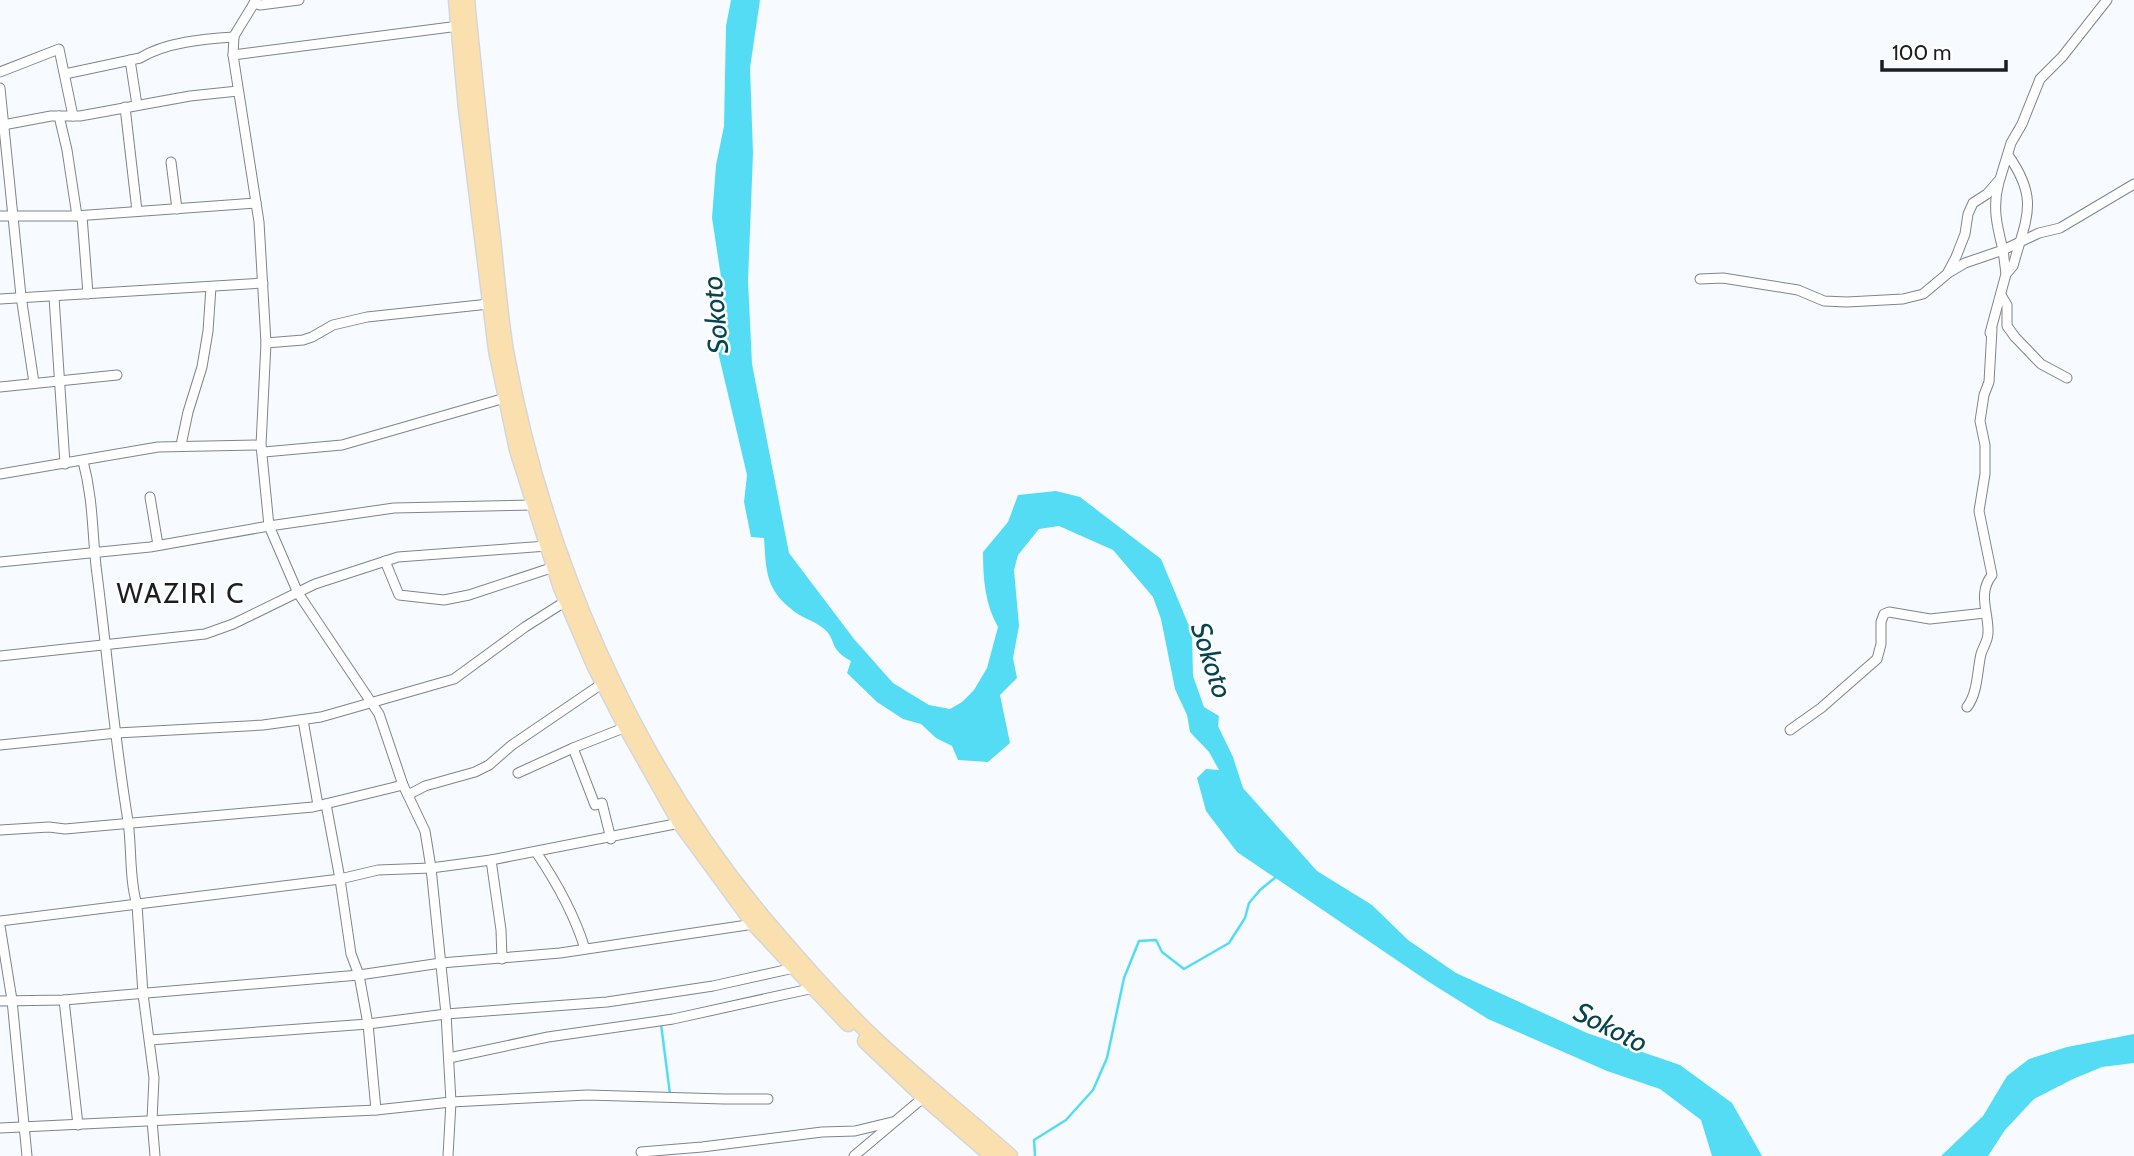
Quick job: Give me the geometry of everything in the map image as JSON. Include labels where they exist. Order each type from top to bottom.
[{"type":"main road","points":[[456,0],[489,304],[505,398],[533,505],[554,567],[566,601],[603,683],[680,823],[754,924],[870,1046],[992,1156]]},
{"type":"main road","points":[[467,0],[506,349],[543,501],[571,586],[602,659],[687,815],[761,915],[873,1037],[1010,1156]]},
{"type":"street","points":[[299,0],[260,5],[255,2],[234,37],[233,55],[256,203],[263,283],[266,343],[263,448],[269,526],[298,593],[379,715],[403,785],[425,831],[432,868],[446,1014],[451,1102],[448,1156]]},
{"type":"street","points":[[1967,706],[1975,692],[1989,633],[1984,613],[1984,593],[1986,583],[1992,575],[1979,511],[1985,474],[1980,421],[1989,382],[1992,328],[2006,274],[1995,220],[1995,198],[2011,144],[2040,79],[2062,57],[2107,0]]},
{"type":"street","points":[[233,55],[459,26]]},
{"type":"street","points":[[65,74],[130,60],[150,52],[205,39],[234,37]]},
{"type":"street","points":[[0,72],[59,49],[73,116]]},
{"type":"street","points":[[130,60],[137,105]]},
{"type":"street","points":[[0,88],[21,296],[34,383]]},
{"type":"street","points":[[2,122],[73,116],[190,96],[238,91]]},
{"type":"street","points":[[125,107],[137,211]]},
{"type":"street","points":[[59,116],[79,216],[88,294]]},
{"type":"street","points":[[2006,274],[2013,266],[2029,200],[2021,175],[2008,155]]},
{"type":"street","points":[[171,162],[177,209]]},
{"type":"street","points":[[1947,274],[1965,234],[1973,203],[1987,194],[2000,179]]},
{"type":"street","points":[[1700,279],[1723,278],[1798,290],[1824,301],[1903,299],[1923,294],[1965,263],[2003,250],[2049,229],[2060,228],[2134,184]]},
{"type":"street","points":[[0,216],[79,216],[256,203]]},
{"type":"street","points":[[0,299],[263,283]]},
{"type":"street","points":[[181,445],[202,367],[211,287]]},
{"type":"street","points":[[2001,295],[2007,305],[2007,326],[2015,337],[2041,364],[2067,378]]},
{"type":"street","points":[[54,297],[65,464]]},
{"type":"street","points":[[266,343],[303,340],[333,325],[367,317],[489,304]]},
{"type":"street","points":[[1985,340],[1992,328]]},
{"type":"street","points":[[0,387],[117,375]]},
{"type":"street","points":[[0,474],[181,445],[263,448],[342,445],[505,398]]},
{"type":"street","points":[[83,461],[92,498],[95,554],[122,791],[128,822],[132,891],[137,905],[143,994],[154,1078],[152,1120],[155,1156]]},
{"type":"street","points":[[150,497],[158,545]]},
{"type":"street","points":[[0,562],[95,554],[394,508],[533,505]]},
{"type":"street","points":[[0,656],[205,634],[233,624],[315,584],[385,561],[410,555],[547,546]]},
{"type":"street","points":[[385,561],[399,595],[444,600],[469,595],[554,567]]},
{"type":"street","points":[[0,745],[117,733],[263,725],[303,720],[454,679],[525,626],[566,601]]},
{"type":"street","points":[[1790,730],[1821,708],[1877,659],[1884,614],[1889,612],[1930,618],[1984,613]]},
{"type":"street","points":[[408,795],[425,786],[475,772],[489,765],[512,745],[603,683]]},
{"type":"street","points":[[303,720],[340,879],[351,954],[359,975],[368,1024],[376,1110]]},
{"type":"street","points":[[517,773],[625,727]]},
{"type":"street","points":[[573,748],[595,805],[602,803],[611,839]]},
{"type":"street","points":[[0,830],[48,827],[65,829],[322,805],[403,785]]},
{"type":"street","points":[[0,921],[340,879],[378,870],[432,868],[491,860],[611,839],[680,823]]},
{"type":"street","points":[[536,852],[559,886],[585,949]]},
{"type":"street","points":[[491,860],[502,930],[502,959]]},
{"type":"street","points":[[0,1002],[65,1000],[359,975],[441,963],[585,949],[754,924]]},
{"type":"street","points":[[0,926],[12,1000],[27,1156]]},
{"type":"street","points":[[150,1040],[368,1024],[446,1014],[639,998],[713,986],[794,968]]},
{"type":"street","points":[[449,1058],[548,1037],[649,1023],[814,988]]},
{"type":"street","points":[[65,1000],[78,1125]]},
{"type":"street","points":[[0,1128],[376,1110],[451,1102],[587,1095],[768,1098]]},
{"type":"street","points":[[854,1156],[924,1097]]},
{"type":"street","points":[[641,1152],[822,1132],[855,1131],[892,1122]]},
{"type":"water","points":[[731,0],[760,0],[750,68],[753,153],[748,281],[752,364],[789,553],[854,639],[893,683],[929,705],[950,709],[962,702],[974,690],[987,668],[998,627],[986,591],[983,552],[1008,522],[1018,495],[1056,491],[1080,497],[1161,559],[1192,633],[1193,676],[1204,707],[1219,716],[1218,726],[1233,757],[1243,788],[1317,871],[1372,905],[1408,940],[1456,973],[1587,1033],[1680,1065],[1732,1103],[1762,1156],[1712,1156],[1701,1120],[1660,1089],[1607,1071],[1488,1019],[1237,852],[1206,811],[1197,778],[1206,769],[1219,770],[1209,752],[1190,732],[1187,715],[1175,689],[1161,619],[1153,597],[1113,550],[1059,526],[1039,529],[1018,555],[1014,570],[1019,626],[1013,658],[1017,678],[1000,695],[1010,743],[988,762],[958,760],[952,746],[936,738],[921,724],[903,719],[877,702],[847,673],[851,661],[839,652],[827,632],[794,611],[776,593],[768,577],[764,538],[751,537],[744,502],[747,475],[718,352],[721,277],[712,218],[716,165],[724,126],[726,26]]},
{"type":"water","points":[[2134,1034],[2134,1063],[2102,1067],[2034,1099],[2005,1130],[1988,1156],[1941,1156],[1983,1116],[2007,1076],[2029,1059],[2067,1047]]},
{"type":"waterway","points":[[1035,1156],[1034,1140],[1066,1120],[1093,1090],[1107,1058],[1124,978],[1139,941],[1156,940],[1162,952],[1184,969],[1229,943],[1245,918],[1249,903],[1277,876]]},
{"type":"waterway","points":[[661,1024],[670,1094]]},
{"type":"district","name":"WAZIRI C","points":[[181,593]]},
{"type":"water label","name":"Sokoto","points":[[715,315]]},
{"type":"water label","name":"Sokoto","points":[[1212,660]]},
{"type":"water label","name":"Sokoto","points":[[1611,1027]]}]
